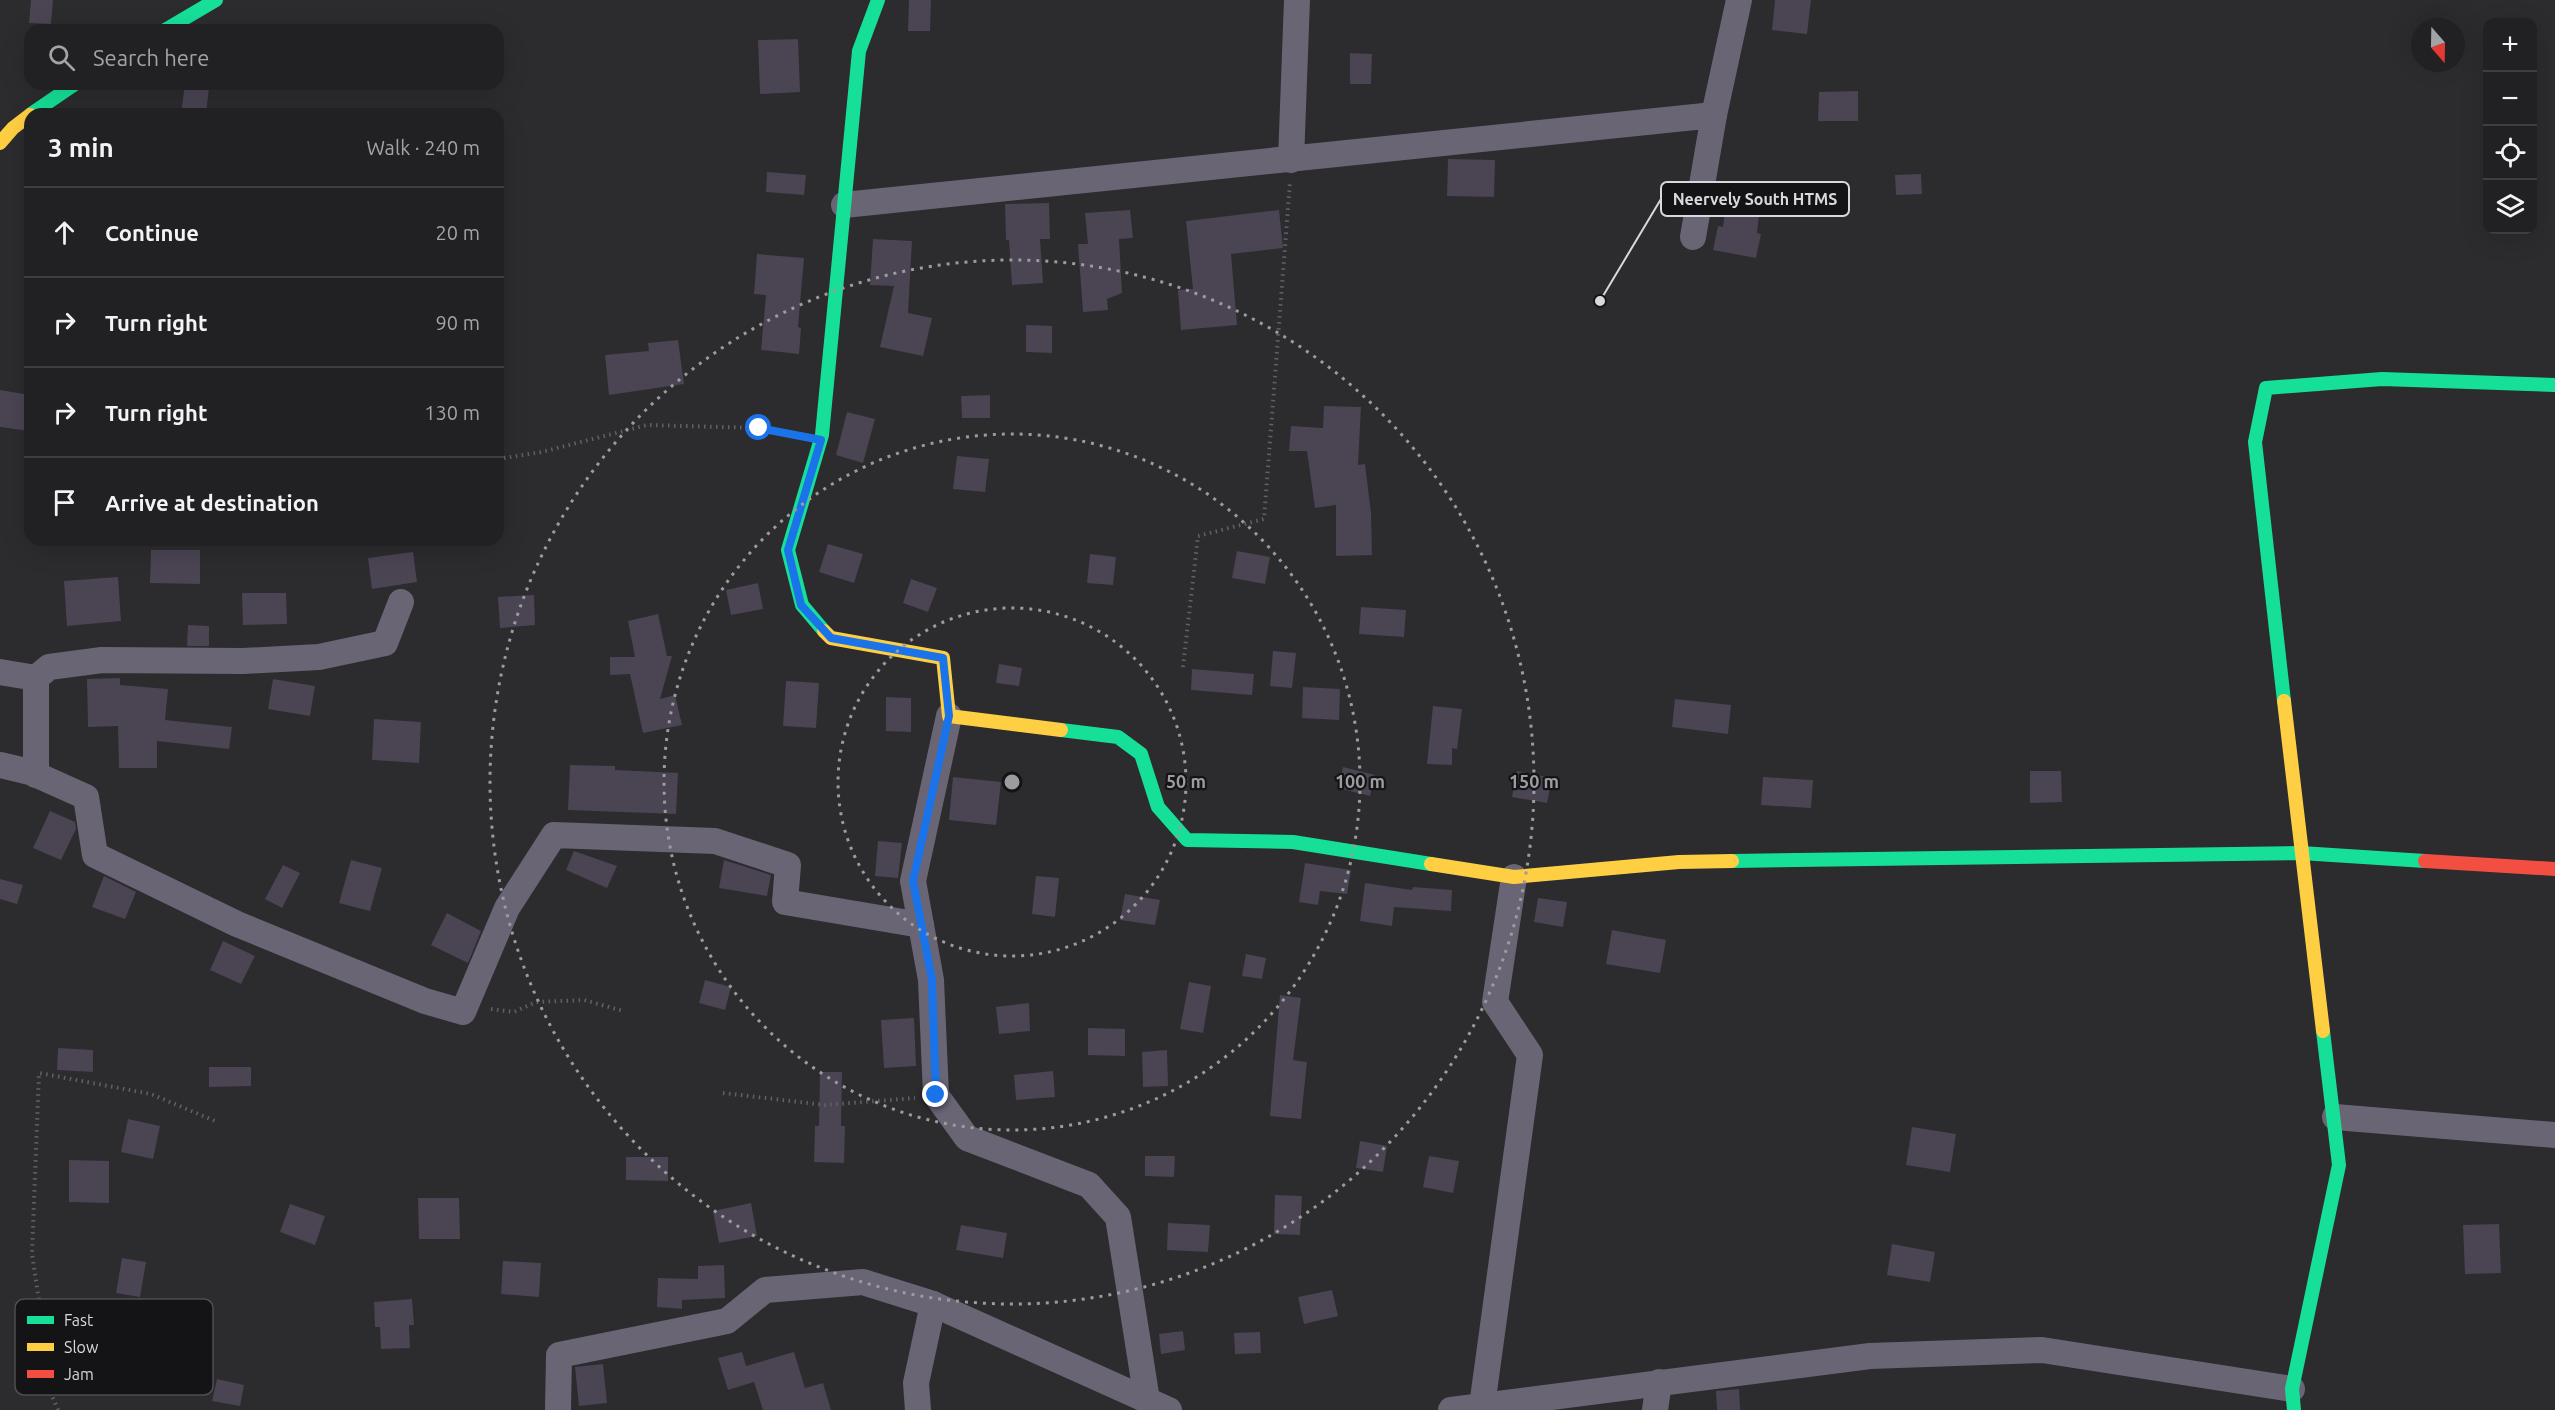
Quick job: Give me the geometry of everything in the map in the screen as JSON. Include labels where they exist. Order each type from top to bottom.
[{"type":"street","points":[[175,24],[216,0]]},
{"type":"street","points":[[879,0],[859,51],[821,440],[788,550],[801,605],[831,638],[943,658],[949,716],[913,881],[932,980],[936,1095],[967,1138],[1089,1185],[1118,1217],[1158,1405]]},
{"type":"street","points":[[1291,160],[1297,0]]},
{"type":"street","points":[[1693,237],[1714,115],[1739,0]]},
{"type":"street","points":[[39,108],[66,90]]},
{"type":"street","points":[[844,205],[1714,115]]},
{"type":"street","points":[[0,143],[24,119]]},
{"type":"street","points":[[1451,1410],[1870,1356],[2042,1350],[2293,1400],[2339,1165],[2255,442],[2266,388],[2382,378],[2555,385]]},
{"type":"street","points":[[0,672],[36,678],[49,667],[102,660],[243,661],[319,657],[385,643],[401,603]]},
{"type":"street","points":[[36,678],[36,775]]},
{"type":"street","points":[[949,716],[1118,737],[1141,754],[1158,807],[1187,840],[1293,842],[1514,877],[1679,862],[2301,853],[2555,869]]},
{"type":"street","points":[[0,765],[36,775],[86,797],[95,855],[237,924],[425,1001],[464,1012],[507,908],[554,835],[715,842],[788,865],[785,902],[921,925]]},
{"type":"street","points":[[1482,1406],[1530,1055],[1495,1002],[1514,877]]},
{"type":"street","points":[[2335,1117],[2555,1136]]},
{"type":"street","points":[[558,1410],[560,1355],[727,1321],[765,1290],[863,1282],[933,1304],[1158,1405]]},
{"type":"street","points":[[918,1410],[916,1383],[933,1304]]},
{"type":"street","points":[[1656,1410],[1659,1382]]},
{"type":"path","points":[[1183,667],[1197,536],[1264,519],[1291,160]]},
{"type":"path","points":[[504,458],[542,452],[647,425],[759,428],[821,440]]},
{"type":"path","points":[[466,1004],[514,1012],[536,1002],[584,1000],[623,1011]]},
{"type":"path","points":[[39,1299],[32,1254],[39,1073],[151,1094],[215,1121]]},
{"type":"path","points":[[723,1093],[825,1105],[936,1095]]},
{"type":"path","points":[[52,1395],[58,1410]]},
{"type":"building","points":[[31,0],[53,0],[51,24],[29,23]]},
{"type":"building","points":[[909,0],[931,0],[930,31],[908,31]]},
{"type":"building","points":[[1775,0],[1811,0],[1807,34],[1772,30]]},
{"type":"building","points":[[798,39],[800,92],[760,94],[758,40]]},
{"type":"building","points":[[1350,53],[1372,54],[1371,84],[1350,84]]},
{"type":"building","points":[[184,90],[209,90],[207,108],[182,108]]},
{"type":"building","points":[[1858,91],[1858,121],[1818,121],[1819,92]]},
{"type":"building","points":[[1448,159],[1495,160],[1494,197],[1447,196]]},
{"type":"building","points":[[767,172],[806,175],[804,195],[766,192]]},
{"type":"building","points":[[1921,174],[1922,194],[1896,195],[1895,175]]},
{"type":"building","points":[[1727,195],[1761,198],[1757,233],[1761,234],[1756,258],[1713,250],[1718,226],[1723,227]]},
{"type":"building","points":[[1049,203],[1050,239],[1040,239],[1043,283],[1012,285],[1009,240],[1006,240],[1005,204]]},
{"type":"building","points":[[1130,210],[1133,238],[1119,239],[1122,293],[1107,299],[1108,310],[1083,312],[1078,244],[1088,244],[1085,213]]},
{"type":"building","points":[[1279,210],[1283,248],[1231,254],[1237,325],[1181,330],[1178,290],[1193,289],[1186,221]]},
{"type":"building","points":[[873,239],[912,241],[908,313],[932,318],[923,356],[880,347],[894,286],[870,285]]},
{"type":"building","points":[[757,254],[804,258],[798,327],[801,328],[799,354],[761,350],[766,295],[754,294]]},
{"type":"building","points":[[1026,325],[1052,326],[1052,353],[1026,352]]},
{"type":"building","points":[[678,340],[684,384],[609,395],[605,355],[649,351],[648,343]]},
{"type":"building","points":[[0,390],[24,394],[24,430],[0,427]]},
{"type":"building","points":[[990,395],[990,418],[962,418],[961,396]]},
{"type":"building","points":[[1324,406],[1361,407],[1358,465],[1365,464],[1371,513],[1372,555],[1336,556],[1336,505],[1315,508],[1307,451],[1289,451],[1291,426],[1323,428]]},
{"type":"building","points":[[847,412],[875,419],[863,463],[836,455]]},
{"type":"building","points":[[957,456],[989,459],[985,492],[953,489]]},
{"type":"building","points":[[828,544],[863,554],[854,583],[819,572]]},
{"type":"building","points":[[151,550],[200,550],[200,584],[150,583]]},
{"type":"building","points":[[1237,551],[1270,557],[1265,584],[1232,578]]},
{"type":"building","points":[[413,552],[417,582],[372,589],[368,558]]},
{"type":"building","points":[[1090,554],[1116,557],[1113,585],[1087,583]]},
{"type":"building","points":[[118,577],[121,621],[67,626],[64,581]]},
{"type":"building","points":[[911,579],[937,588],[928,612],[903,603]]},
{"type":"building","points":[[758,583],[763,609],[731,615],[726,590]]},
{"type":"building","points":[[242,593],[286,593],[287,624],[243,625]]},
{"type":"building","points":[[534,595],[535,625],[500,628],[498,597]]},
{"type":"building","points":[[1361,607],[1406,610],[1404,637],[1359,634]]},
{"type":"building","points":[[658,614],[667,656],[672,656],[660,699],[675,695],[682,725],[643,733],[630,674],[610,675],[610,657],[635,657],[628,621]]},
{"type":"building","points":[[188,625],[209,626],[209,646],[187,646]]},
{"type":"building","points":[[1273,651],[1296,653],[1292,688],[1270,686]]},
{"type":"building","points":[[999,664],[1022,668],[1019,686],[996,683]]},
{"type":"building","points":[[1192,669],[1254,674],[1252,695],[1191,690]]},
{"type":"building","points":[[120,678],[120,685],[168,689],[165,720],[232,727],[229,749],[157,741],[157,768],[119,768],[118,726],[88,727],[87,679]]},
{"type":"building","points":[[273,679],[315,686],[310,716],[268,709]]},
{"type":"building","points":[[786,681],[819,683],[816,728],[783,726]]},
{"type":"building","points":[[1303,687],[1340,689],[1339,720],[1302,718]]},
{"type":"building","points":[[886,697],[911,698],[911,732],[886,731]]},
{"type":"building","points":[[1675,699],[1731,705],[1728,734],[1672,727]]},
{"type":"building","points":[[1433,706],[1462,709],[1457,749],[1452,748],[1452,765],[1427,764]]},
{"type":"building","points":[[374,719],[421,722],[419,763],[372,760]]},
{"type":"building","points":[[570,765],[615,766],[615,770],[678,773],[676,814],[568,810]]},
{"type":"building","points":[[1343,767],[1375,775],[1370,796],[1338,788]]},
{"type":"building","points":[[1517,771],[1552,778],[1547,803],[1512,797]]},
{"type":"building","points":[[2030,771],[2061,771],[2062,802],[2030,803]]},
{"type":"building","points":[[953,777],[1001,782],[996,825],[949,820]]},
{"type":"building","points":[[1763,777],[1813,780],[1811,808],[1761,805]]},
{"type":"building","points":[[50,811],[75,822],[76,829],[61,860],[33,848]]},
{"type":"building","points":[[878,841],[902,843],[898,878],[875,876]]},
{"type":"building","points":[[574,851],[617,866],[607,888],[566,870]]},
{"type":"building","points":[[351,860],[382,868],[370,911],[339,903]]},
{"type":"building","points":[[724,860],[771,875],[767,896],[719,888]]},
{"type":"building","points":[[1305,863],[1351,870],[1347,894],[1320,891],[1318,905],[1299,902]]},
{"type":"building","points":[[283,865],[300,873],[282,908],[265,899]]},
{"type":"building","points":[[104,876],[136,892],[125,919],[92,907]]},
{"type":"building","points":[[1036,876],[1059,878],[1055,917],[1032,914]]},
{"type":"building","points":[[0,879],[23,885],[17,904],[0,899]]},
{"type":"building","points":[[1365,883],[1412,890],[1413,887],[1452,890],[1451,911],[1394,907],[1392,926],[1360,921]]},
{"type":"building","points":[[1125,894],[1160,900],[1155,925],[1120,920]]},
{"type":"building","points":[[1538,898],[1567,902],[1563,927],[1534,922]]},
{"type":"building","points":[[447,913],[481,931],[468,963],[431,945]]},
{"type":"building","points":[[1612,930],[1666,940],[1660,973],[1606,964]]},
{"type":"building","points":[[223,941],[255,956],[241,984],[210,970]]},
{"type":"building","points":[[1246,954],[1266,958],[1262,979],[1242,976]]},
{"type":"building","points":[[705,980],[731,987],[725,1010],[699,1003]]},
{"type":"building","points":[[1189,982],[1211,986],[1203,1033],[1180,1029]]},
{"type":"building","points":[[1280,995],[1301,998],[1293,1060],[1307,1062],[1301,1119],[1270,1116]]},
{"type":"building","points":[[1029,1003],[1030,1031],[999,1034],[996,1007]]},
{"type":"building","points":[[914,1018],[916,1066],[884,1068],[881,1020]]},
{"type":"building","points":[[1088,1028],[1125,1029],[1125,1056],[1088,1055]]},
{"type":"building","points":[[58,1048],[93,1050],[93,1072],[57,1070]]},
{"type":"building","points":[[1167,1050],[1168,1086],[1143,1087],[1142,1052]]},
{"type":"building","points":[[209,1067],[251,1067],[251,1086],[209,1087]]},
{"type":"building","points":[[1053,1071],[1055,1097],[1016,1100],[1014,1075]]},
{"type":"building","points":[[820,1072],[842,1072],[841,1126],[845,1126],[844,1163],[814,1162],[815,1126],[819,1126]]},
{"type":"building","points":[[128,1119],[160,1126],[153,1159],[121,1152]]},
{"type":"building","points":[[1912,1127],[1956,1134],[1950,1172],[1906,1165]]},
{"type":"building","points":[[1360,1141],[1387,1146],[1383,1172],[1356,1168]]},
{"type":"building","points":[[1145,1156],[1175,1156],[1174,1177],[1145,1176]]},
{"type":"building","points":[[1429,1156],[1459,1161],[1453,1193],[1423,1187]]},
{"type":"building","points":[[626,1157],[668,1157],[668,1181],[626,1180]]},
{"type":"building","points":[[69,1160],[109,1161],[109,1203],[69,1202]]},
{"type":"building","points":[[1275,1195],[1302,1196],[1300,1235],[1274,1234]]},
{"type":"building","points":[[418,1198],[459,1198],[460,1239],[419,1239]]},
{"type":"building","points":[[751,1203],[757,1236],[719,1243],[713,1211]]},
{"type":"building","points":[[290,1204],[325,1216],[315,1245],[280,1232]]},
{"type":"building","points":[[1168,1223],[1210,1225],[1208,1252],[1167,1250]]},
{"type":"building","points":[[2499,1224],[2501,1273],[2465,1274],[2463,1225]]},
{"type":"building","points":[[961,1225],[1007,1233],[1003,1258],[956,1250]]},
{"type":"building","points":[[1892,1244],[1935,1252],[1930,1282],[1887,1275]]},
{"type":"building","points":[[122,1258],[146,1262],[140,1297],[116,1293]]},
{"type":"building","points":[[503,1261],[541,1263],[539,1297],[501,1294]]},
{"type":"building","points":[[724,1265],[725,1298],[682,1300],[682,1309],[657,1307],[658,1278],[698,1279],[698,1266]]},
{"type":"building","points":[[1332,1290],[1338,1316],[1304,1324],[1298,1297]]},
{"type":"building","points":[[412,1299],[414,1325],[409,1325],[410,1348],[381,1349],[380,1327],[375,1327],[374,1302]]},
{"type":"building","points":[[1183,1331],[1185,1350],[1161,1354],[1159,1334]]},
{"type":"building","points":[[1260,1332],[1261,1353],[1235,1354],[1234,1333]]},
{"type":"building","points":[[742,1352],[746,1366],[794,1352],[805,1388],[823,1383],[831,1410],[763,1410],[754,1382],[728,1390],[718,1358]]},
{"type":"building","points":[[603,1364],[607,1403],[579,1406],[575,1367]]},
{"type":"building","points":[[217,1379],[244,1385],[240,1406],[212,1401]]},
{"type":"building","points":[[1739,1389],[1740,1410],[1717,1410],[1716,1391]]},
{"type":"traffic: fast","points":[[175,24],[216,0]]},
{"type":"traffic: fast","points":[[824,631],[802,605],[788,550],[822,435],[859,51],[878,0]]},
{"type":"traffic: fast","points":[[40,108],[66,90]]},
{"type":"traffic: fast","points":[[2284,701],[2255,442],[2266,388],[2382,379],[2555,385]]},
{"type":"traffic: fast","points":[[1061,730],[1118,737],[1141,754],[1158,807],[1187,840],[1293,842],[1431,864]]},
{"type":"traffic: fast","points":[[1732,861],[2301,853],[2425,861]]},
{"type":"traffic: fast","points":[[2294,1410],[2292,1389],[2339,1165],[2323,1031]]},
{"type":"traffic: slow","points":[[0,143],[24,120]]},
{"type":"traffic: slow","points":[[824,631],[831,638],[943,658],[949,716],[1061,730]]},
{"type":"traffic: slow","points":[[2284,701],[2323,1031]]},
{"type":"traffic: slow","points":[[1431,864],[1514,877],[1679,862],[1732,861]]},
{"type":"traffic: jam","points":[[2425,861],[2555,869]]},
{"type":"place","name":"Neervely South HTMS","points":[[1600,301]]},
{"type":"route","points":[[759,428],[821,440],[788,550],[801,605],[831,638],[943,658],[949,716],[913,881],[932,980],[936,1095]]}]
